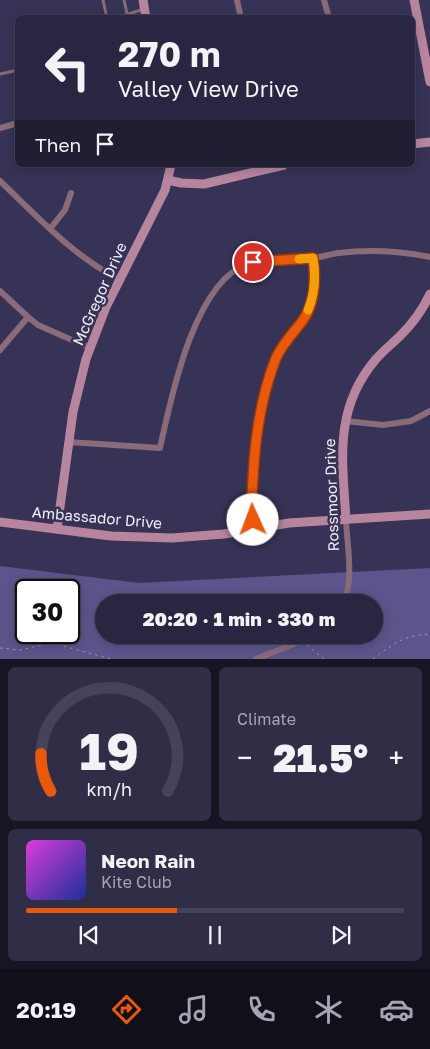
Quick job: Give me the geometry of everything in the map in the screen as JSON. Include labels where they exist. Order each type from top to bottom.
[{"type":"street","points":[[237,0],[240,15]]},
{"type":"street","points":[[324,0],[328,15]]},
{"type":"street","points":[[414,0],[430,82]]},
{"type":"street","points":[[0,128],[15,125]]},
{"type":"street","points":[[415,144],[430,142]]},
{"type":"street","name":"McGregor Drive","points":[[57,529],[68,442],[78,390],[90,348],[103,313],[159,203],[168,180],[171,167]]},
{"type":"street","points":[[168,180],[181,183],[204,184],[275,167]]},
{"type":"street","points":[[0,181],[78,253],[120,280]]},
{"type":"street","points":[[50,228],[65,210],[71,193]]},
{"type":"street","points":[[68,442],[160,448],[182,361],[201,314],[217,285],[233,270],[248,263],[313,258],[337,253],[376,251],[430,257]]},
{"type":"street","points":[[254,528],[251,506],[254,453],[262,407],[278,355],[288,337],[302,322],[310,306],[314,284],[313,258]]},
{"type":"street","points":[[0,291],[28,317],[48,330],[90,348]]},
{"type":"street","name":"Rossmoor Drive","points":[[346,594],[349,569],[342,453],[345,421],[350,403],[363,376],[381,354],[409,326],[430,294]]},
{"type":"street","points":[[0,350],[28,317]]},
{"type":"street","points":[[345,421],[383,425],[411,421],[430,411]]},
{"type":"street","name":"Ambassador Drive","points":[[0,522],[111,536],[157,538],[208,536],[289,522],[430,514]]},
{"type":"street","points":[[256,659],[294,644]]},
{"type":"lane","points":[[104,0],[106,15]]},
{"type":"lane","points":[[124,0],[127,15]]},
{"type":"lane","points":[[129,15],[144,9]]},
{"type":"lane","points":[[0,74],[15,71]]},
{"type":"path","points":[[373,659],[404,638],[430,634]]},
{"type":"path","points":[[0,648],[13,650],[52,643],[111,659]]},
{"type":"path","points":[[306,644],[324,659]]},
{"type":"shaded area","points":[[0,566],[139,583],[430,568],[430,659],[0,659]]},
{"type":"slow traffic","points":[[299,259],[313,258],[314,291],[308,310]]},
{"type":"route","points":[[253,262],[313,258],[314,284],[310,306],[302,322],[288,337],[278,355],[266,389],[254,453],[251,506],[253,520]]}]
